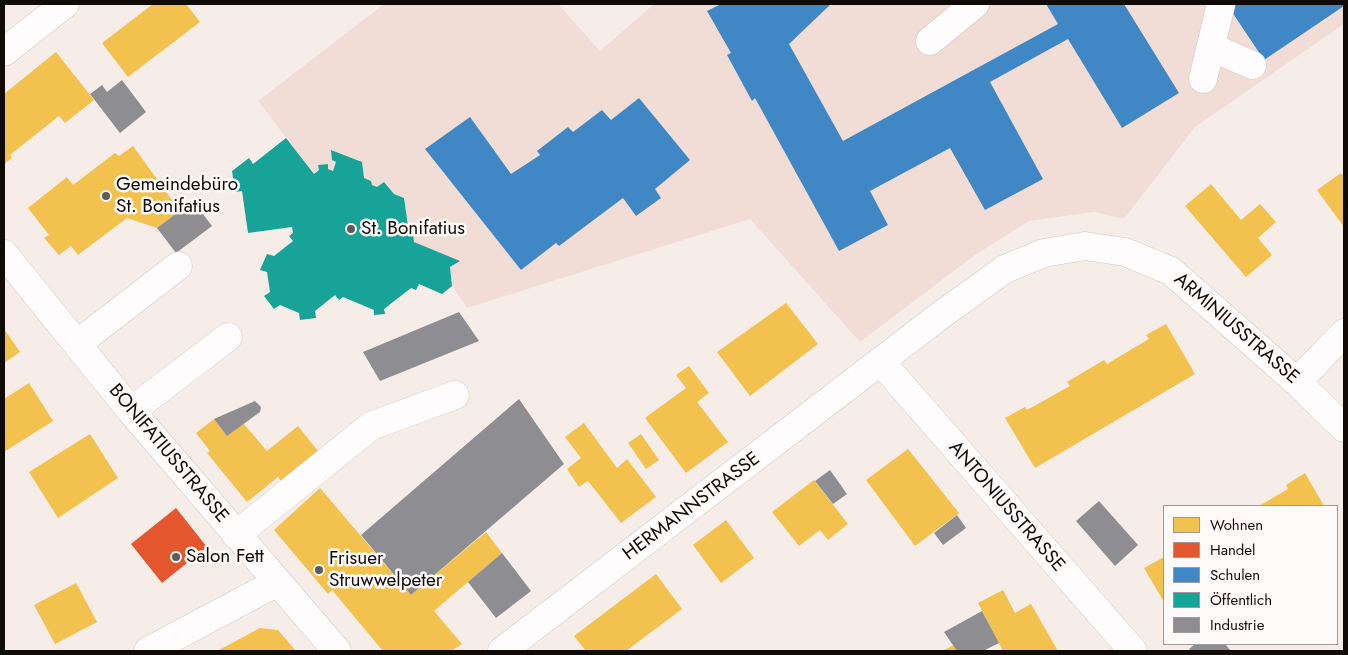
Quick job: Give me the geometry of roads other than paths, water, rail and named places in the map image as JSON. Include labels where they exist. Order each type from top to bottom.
[{"type":"street","points":[[4,52],[65,4]]},
{"type":"street","points":[[930,41],[975,4]]},
{"type":"street","points":[[1204,79],[1221,4]]},
{"type":"street","points":[[1211,48],[1252,65]]},
{"type":"street","name":"ARMINIUSSTRASSE","points":[[881,362],[1005,269],[1044,253],[1085,246],[1125,252],[1171,271],[1297,382],[1344,428]]},
{"type":"street","name":"BONIFATIUSSTRASSE","points":[[4,254],[131,410],[276,583],[337,651]]},
{"type":"street","points":[[77,344],[178,266]]},
{"type":"street","points":[[1297,382],[1344,333]]},
{"type":"street","points":[[131,410],[228,336]]},
{"type":"street","name":"ANTONIUSSTRASSE","points":[[881,362],[1132,651]]},
{"type":"street","name":"HERMANNSTRASSE","points":[[502,651],[881,362]]},
{"type":"street","points":[[236,535],[371,426],[455,395]]},
{"type":"street","points":[[148,651],[276,583]]},
{"type":"place","name":"Gemeindebüro St. Bonifatius","points":[[106,196]]},
{"type":"place","name":"St. Bonifatius","points":[[351,229]]},
{"type":"place","name":"Salon Fett","points":[[176,557]]},
{"type":"place","name":"Frisuer Struwwelpeter","points":[[319,570]]}]
